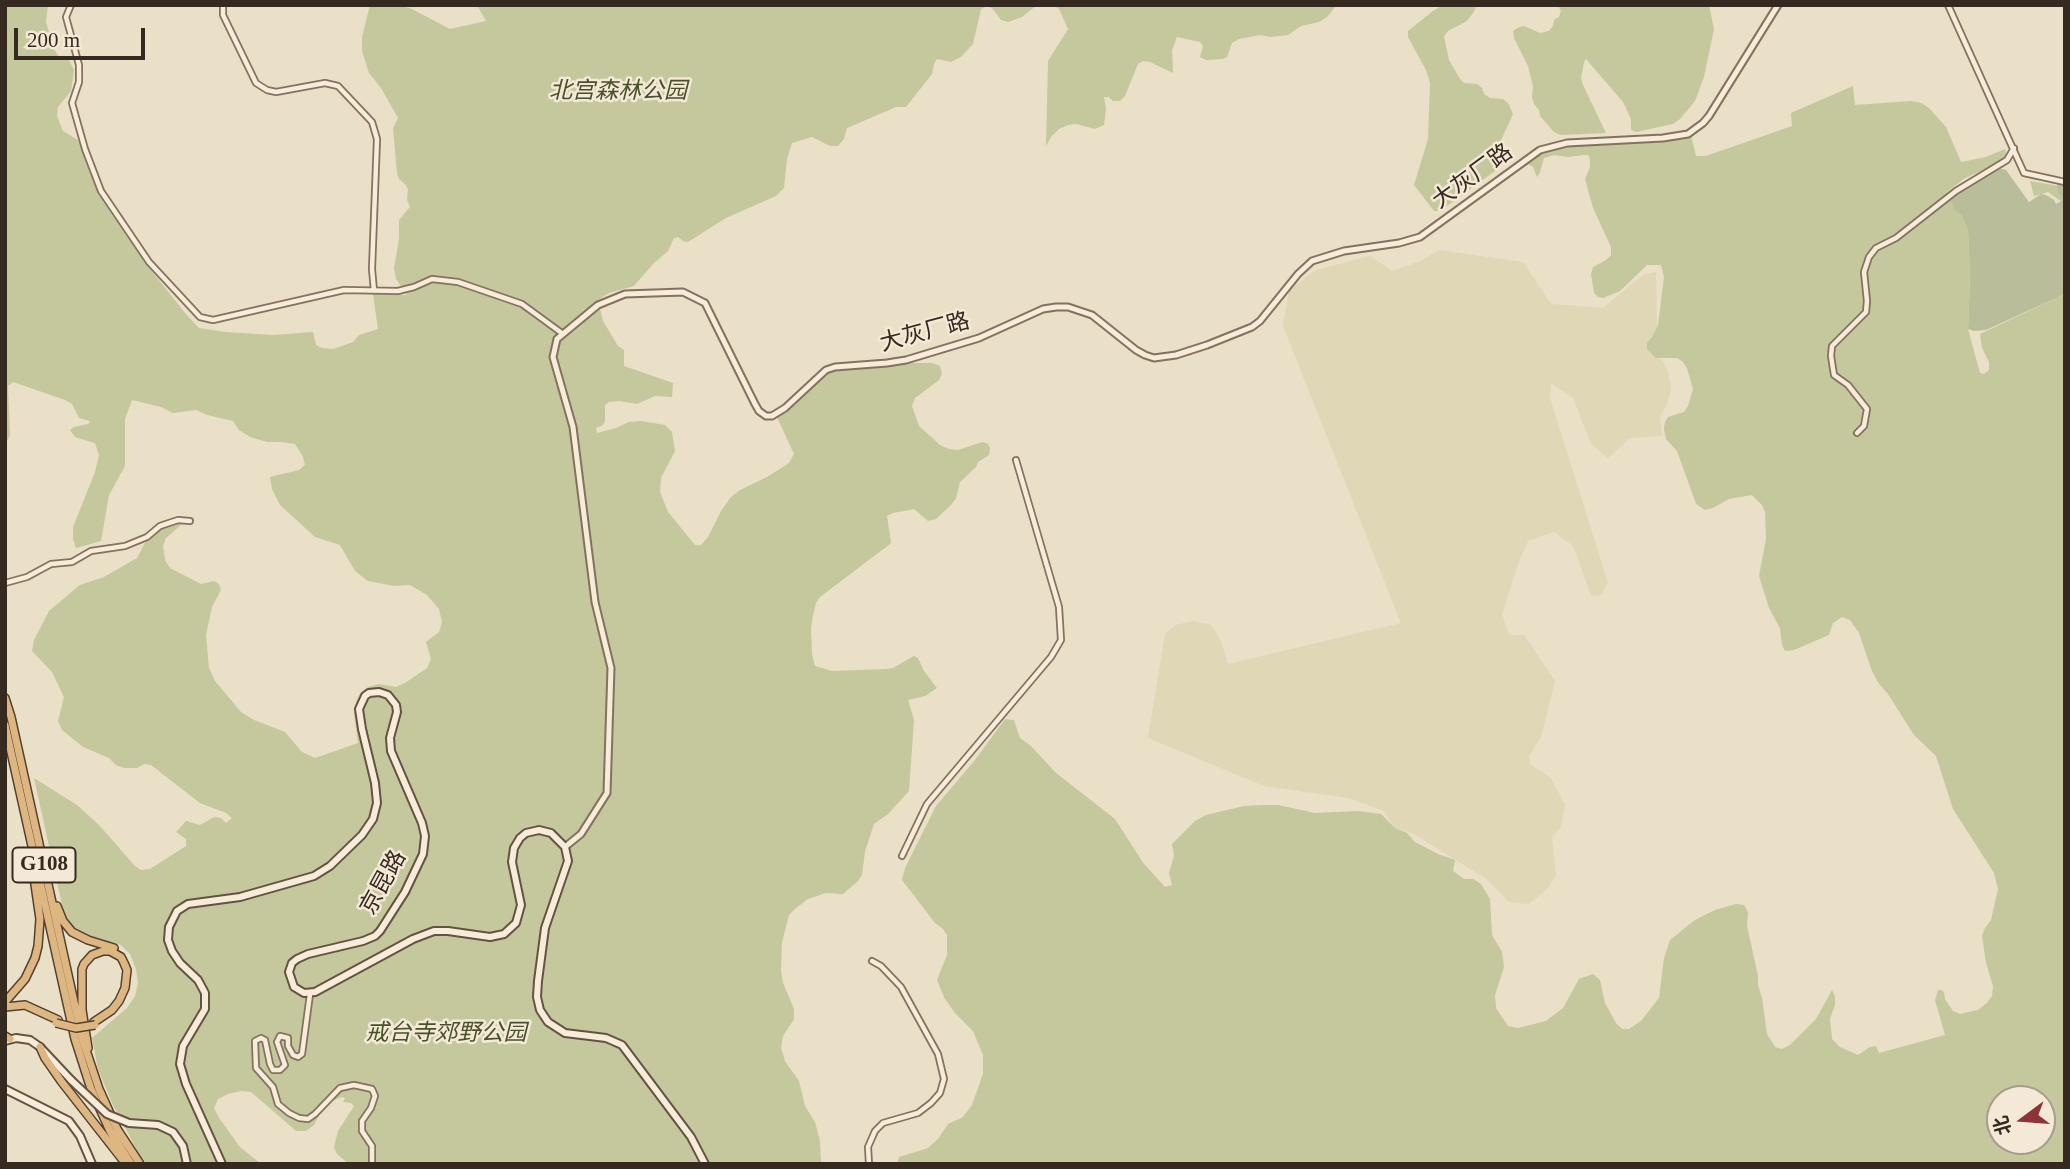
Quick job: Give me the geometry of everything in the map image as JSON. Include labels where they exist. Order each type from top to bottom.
[{"type":"highway","name":"G108","points":[[5,698],[32,842],[75,1039],[96,1100],[110,1131],[131,1164]]},
{"type":"highway","name":"G108","points":[[5,725],[14,746],[82,1038],[117,1129],[140,1164]]},
{"type":"highway","name":"G108","points":[[5,1007],[25,979],[38,946],[40,919],[31,861],[32,842]]},
{"type":"highway","points":[[5,1007],[25,1009],[76,1028],[95,1023],[114,1013],[126,996],[131,978],[128,961],[116,949],[72,932],[60,916],[47,882]]},
{"type":"highway","points":[[91,1066],[82,1010],[82,969],[92,955],[110,951],[116,953],[127,970],[125,988],[112,1010],[95,1023]]},
{"type":"highway","points":[[40,1047],[61,1081],[125,1164]]},
{"type":"main road","name":"京昆路","points":[[222,1164],[181,1070],[183,1046],[202,1016],[206,999],[198,980],[172,951],[168,933],[170,921],[177,911],[188,904],[230,899],[314,877],[330,866],[362,835],[373,819],[377,803],[375,783],[359,718],[361,702],[369,693],[384,692],[396,705],[397,712],[390,738],[391,751],[422,823],[425,848],[405,892],[375,936],[363,942],[302,956],[292,963],[289,972],[291,982],[299,990],[310,994],[326,988],[427,933],[448,931],[490,937],[504,934],[520,915],[520,896],[512,862],[517,842],[526,833],[539,830],[551,833],[565,847]]},
{"type":"main road","points":[[565,847],[568,861],[544,935],[537,990],[540,1010],[548,1022],[565,1033],[606,1038],[622,1045],[685,1128],[705,1164]]},
{"type":"main road","points":[[7,1039],[22,1038],[40,1047],[107,1114],[130,1123],[158,1125],[173,1132],[183,1146],[187,1164]]},
{"type":"main road","points":[[5,1089],[69,1121],[80,1136],[92,1164]]},
{"type":"street","points":[[71,5],[66,17],[79,65],[79,82],[72,103],[101,191],[149,261],[200,317],[213,320],[344,290],[398,291],[432,279],[458,282],[522,304],[563,334],[557,339],[553,356],[573,427],[594,602],[611,668],[607,793],[581,834],[565,847]]},
{"type":"street","points":[[223,5],[223,15],[257,83],[276,92],[325,83],[338,86],[372,122],[377,139],[372,269],[374,291]]},
{"type":"street","name":"大灰厂路","points":[[563,334],[598,305],[625,294],[683,292],[705,303],[759,411],[772,416],[779,413],[826,370],[906,360],[979,338],[1043,309],[1056,307],[1068,307],[1093,315],[1145,355],[1154,358],[1176,355],[1252,327],[1312,261],[1328,255],[1420,237],[1540,150],[1567,143],[1664,138],[1688,134],[1709,116],[1777,5]]},
{"type":"street","points":[[1948,5],[2024,173],[2065,182]]},
{"type":"street","points":[[1857,433],[1864,426],[1867,408],[1848,385],[1835,375],[1830,356],[1832,346],[1866,312],[1864,272],[1869,257],[1876,248],[1896,238],[1956,191],[2007,159],[2014,148]]},
{"type":"street","points":[[902,856],[927,804],[1052,657],[1061,640],[1059,607],[1016,460]]},
{"type":"street","points":[[5,583],[27,577],[51,564],[72,562],[91,551],[125,546],[147,537],[160,526],[178,520],[190,521]]},
{"type":"street","points":[[869,1164],[868,1147],[874,1132],[883,1123],[918,1112],[931,1103],[940,1093],[944,1080],[938,1054],[901,987],[881,966],[872,961]]},
{"type":"street","points":[[310,994],[302,1054],[298,1057],[293,1055],[288,1046],[288,1038],[280,1036],[277,1042],[285,1065],[280,1070],[273,1070],[265,1040],[261,1038],[255,1041],[256,1068],[273,1087],[278,1104],[299,1118],[308,1119],[315,1114],[340,1088],[354,1085],[372,1089],[375,1096],[362,1121],[362,1131],[372,1146],[372,1164]]},
{"type":"shaded area","points":[[1439,250],[1523,262],[1551,304],[1603,308],[1643,275],[1656,272],[1657,328],[1652,337],[1656,358],[1661,359],[1668,371],[1671,389],[1667,405],[1660,415],[1662,436],[1630,438],[1608,458],[1591,444],[1573,398],[1551,383],[1550,398],[1608,583],[1600,596],[1591,595],[1573,546],[1554,532],[1528,541],[1502,614],[1509,635],[1524,635],[1555,681],[1541,737],[1529,756],[1530,764],[1550,777],[1565,804],[1561,827],[1552,837],[1556,876],[1547,889],[1529,904],[1509,902],[1485,878],[1412,833],[1395,828],[1384,811],[1349,798],[1264,786],[1148,738],[1165,634],[1176,625],[1193,621],[1211,625],[1221,641],[1228,664],[1401,623],[1283,326],[1289,290],[1316,270],[1370,256],[1392,271],[1421,261]]},
{"type":"green space","points":[[5,5],[48,5],[46,22],[54,49],[59,57],[69,60],[74,70],[71,91],[58,107],[57,116],[63,131],[78,140],[98,194],[143,260],[199,328],[274,335],[313,332],[316,345],[333,349],[353,342],[359,335],[378,329],[373,294],[407,295],[396,279],[394,268],[399,220],[410,207],[407,200],[408,189],[397,173],[393,128],[398,118],[369,73],[362,51],[362,37],[370,5],[410,8],[450,29],[486,21],[477,5],[1037,5],[1022,17],[1008,22],[1001,20],[992,8],[987,6],[981,9],[973,44],[961,57],[951,62],[937,59],[932,74],[906,107],[896,107],[847,128],[844,139],[838,146],[830,146],[812,137],[792,143],[787,159],[784,188],[776,196],[726,218],[688,242],[674,238],[668,251],[634,286],[609,293],[598,300],[603,321],[618,346],[624,350],[624,366],[673,383],[672,397],[655,396],[637,404],[609,402],[605,405],[605,421],[596,428],[597,433],[629,422],[641,421],[665,425],[672,432],[675,451],[661,478],[660,492],[668,512],[695,545],[701,545],[708,537],[731,497],[789,463],[794,454],[777,417],[836,368],[913,363],[940,366],[942,374],[939,380],[915,398],[912,406],[919,426],[940,445],[949,449],[958,450],[982,442],[990,448],[989,455],[978,462],[960,482],[956,498],[951,505],[936,519],[928,521],[914,509],[887,516],[890,544],[820,597],[813,615],[812,654],[815,666],[832,671],[887,669],[914,656],[937,688],[925,696],[908,700],[914,720],[909,791],[888,814],[874,824],[865,851],[862,875],[843,894],[826,893],[808,899],[796,908],[789,915],[782,942],[781,971],[794,1009],[794,1019],[783,1036],[781,1048],[785,1061],[799,1081],[805,1106],[815,1122],[820,1141],[821,1164],[349,1164],[337,1154],[334,1147],[338,1131],[354,1106],[343,1102],[345,1098],[330,1102],[314,1125],[306,1131],[296,1131],[251,1092],[241,1091],[218,1099],[214,1108],[240,1147],[261,1164],[147,1164],[139,1154],[112,1103],[98,1069],[92,1038],[127,1008],[135,996],[138,983],[136,969],[130,954],[121,945],[79,932],[64,914],[34,778],[77,805],[141,870],[150,869],[186,846],[186,839],[176,832],[186,821],[200,825],[214,817],[221,818],[226,823],[232,818],[200,803],[151,765],[124,768],[116,765],[109,758],[83,747],[62,730],[58,721],[64,697],[52,672],[32,651],[34,640],[49,611],[80,585],[104,577],[137,558],[148,537],[161,523],[180,519],[182,524],[166,538],[163,546],[165,560],[170,568],[201,584],[214,581],[219,584],[221,590],[212,607],[206,635],[209,668],[215,681],[241,712],[285,732],[302,752],[315,758],[358,743],[354,714],[360,693],[379,684],[396,687],[427,668],[431,659],[426,642],[439,632],[442,622],[439,609],[427,595],[410,585],[394,586],[368,581],[355,571],[340,545],[315,537],[280,505],[272,489],[270,477],[299,470],[305,465],[295,444],[267,442],[250,437],[239,430],[233,421],[196,410],[173,413],[132,400],[125,419],[125,466],[109,495],[101,541],[76,548],[73,527],[99,455],[95,443],[75,437],[70,430],[90,421],[79,418],[72,404],[65,400],[13,382],[8,386],[10,435],[5,441]]},
{"type":"green space","points":[[1053,5],[1337,5],[1319,22],[1301,26],[1288,35],[1260,35],[1239,39],[1232,43],[1227,57],[1223,59],[1206,60],[1200,57],[1203,46],[1200,42],[1177,37],[1172,50],[1173,73],[1143,61],[1138,64],[1125,96],[1120,101],[1104,97],[1104,125],[1095,129],[1076,124],[1068,125],[1059,129],[1046,146],[1048,61],[1068,29],[1059,9]]},
{"type":"green space","points":[[1443,5],[1476,5],[1467,21],[1444,36],[1449,60],[1464,83],[1477,84],[1490,98],[1503,99],[1513,114],[1493,158],[1495,171],[1440,211],[1434,211],[1414,185],[1428,139],[1430,83],[1408,37],[1408,31]]},
{"type":"green space","points":[[1558,5],[1709,5],[1714,29],[1704,77],[1695,101],[1673,124],[1636,132],[1631,130],[1631,119],[1623,102],[1586,59],[1581,78],[1606,133],[1561,135],[1554,132],[1534,104],[1528,66],[1513,31],[1524,26],[1540,33],[1549,31],[1554,20],[1559,17],[1561,11]]},
{"type":"green space","points":[[1853,86],[1855,105],[1911,101],[1929,108],[1946,127],[1961,162],[1986,157],[2005,149],[2003,159],[1965,178],[1947,192],[1955,211],[1961,215],[1968,230],[1968,329],[1980,373],[1984,374],[1989,370],[1989,362],[1982,348],[1980,334],[2065,294],[2065,1164],[897,1164],[899,1157],[928,1148],[948,1124],[963,1117],[972,1105],[983,1074],[983,1055],[973,1031],[954,1012],[937,980],[947,955],[947,935],[902,880],[905,868],[936,806],[1005,719],[1014,720],[1020,738],[1056,773],[1115,819],[1144,864],[1165,887],[1172,885],[1169,873],[1174,856],[1172,844],[1195,821],[1206,815],[1244,806],[1265,805],[1315,813],[1358,811],[1381,814],[1415,842],[1455,860],[1453,871],[1464,879],[1473,879],[1481,884],[1490,899],[1492,935],[1502,952],[1504,967],[1495,995],[1496,1008],[1508,1026],[1518,1028],[1546,1021],[1563,1008],[1579,979],[1593,974],[1600,980],[1605,1003],[1616,1023],[1622,1029],[1629,1029],[1641,1021],[1659,998],[1664,958],[1670,940],[1695,920],[1736,904],[1744,905],[1748,912],[1747,926],[1767,1034],[1775,1047],[1782,1049],[1790,1045],[1816,1019],[1832,990],[1835,1005],[1830,1019],[1832,1039],[1840,1047],[1858,1055],[1870,1047],[1876,1046],[1879,1053],[1945,1035],[1935,1000],[1938,990],[1944,992],[1953,1011],[1960,1014],[1978,1010],[1987,1003],[1992,996],[1993,986],[1982,936],[1991,920],[1998,889],[1994,873],[1953,809],[1936,756],[1914,735],[1879,684],[1859,633],[1850,620],[1842,617],[1833,623],[1829,635],[1794,650],[1785,651],[1780,628],[1769,608],[1759,576],[1766,539],[1765,512],[1762,505],[1752,495],[1729,499],[1705,510],[1696,504],[1677,451],[1666,439],[1665,422],[1668,417],[1684,412],[1693,389],[1683,362],[1677,358],[1656,358],[1647,349],[1647,343],[1658,325],[1664,277],[1661,265],[1647,265],[1620,291],[1603,298],[1598,297],[1594,293],[1591,274],[1593,267],[1611,255],[1611,247],[1593,208],[1585,179],[1590,167],[1588,155],[1554,155],[1544,158],[1537,177],[1533,167],[1525,162],[1541,151],[1564,145],[1651,141],[1691,135],[1696,156],[1706,156],[1792,126],[1791,113]]},
{"type":"green space","points":[[1999,168],[2006,170],[2029,202],[2041,194],[2054,200],[2056,204],[2063,200],[2056,179],[2065,181],[2065,294],[1986,330],[1974,331],[1968,329],[1968,230],[1950,199]]},
{"type":"green space","points":[[2030,181],[2065,187],[2065,204],[2048,192],[2034,196]]},
{"type":"park label","name":"北宫森林公园","points":[[618,92]]},
{"type":"park label","name":"戒台寺郊野公园","points":[[446,1034]]}]
